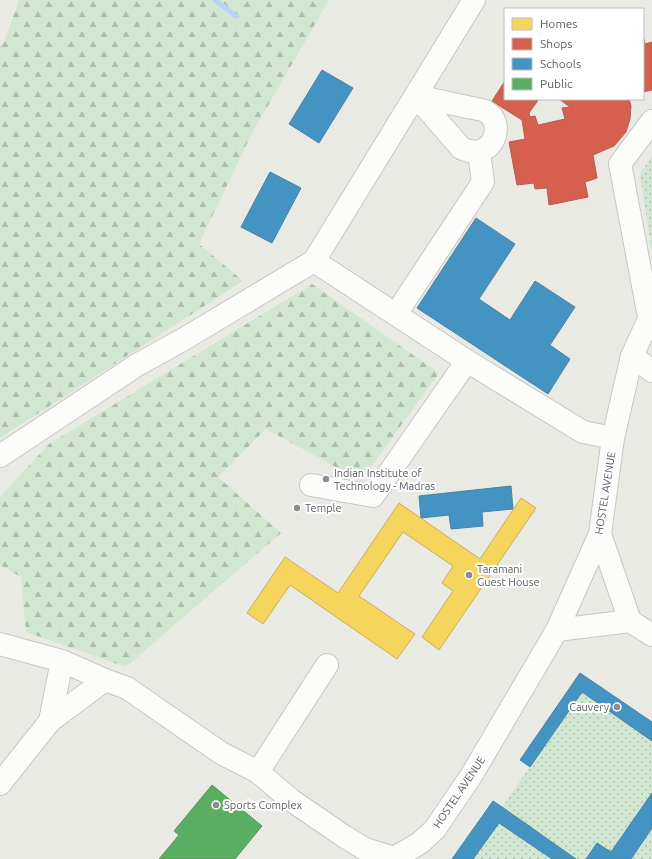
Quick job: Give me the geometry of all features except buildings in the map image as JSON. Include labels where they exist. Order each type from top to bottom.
[{"type":"street","points":[[0,456],[137,365],[184,339],[314,261],[474,0]]},
{"type":"street","points":[[416,96],[485,111],[494,120],[496,127],[496,134],[493,141],[488,147],[479,152],[468,152],[461,148],[416,96]]},
{"type":"street","points":[[651,315],[620,164],[652,121]]},
{"type":"street","points":[[396,314],[483,182],[479,152]]},
{"type":"street","points":[[314,261],[468,361],[583,432],[613,438]]},
{"type":"street","name":"HOSTEL AVENUE","points":[[0,644],[62,661],[127,688],[221,753],[258,772],[291,800],[345,837],[365,849],[394,858],[420,843],[435,829],[471,776],[557,630],[600,534],[613,438],[632,356],[651,315]]},
{"type":"street","points":[[632,356],[652,370]]},
{"type":"street","points":[[311,485],[373,496],[468,361]]},
{"type":"street","points":[[600,534],[630,621],[652,635]]},
{"type":"street","points":[[557,630],[630,621]]},
{"type":"street","points":[[50,721],[62,661]]},
{"type":"street","points":[[258,772],[327,665]]},
{"type":"street","points":[[0,784],[50,721],[105,680]]},
{"type":"green space","points":[[19,0],[329,0],[251,135],[199,244],[243,281],[0,438],[0,47],[4,42]]},
{"type":"green space","points":[[652,156],[652,254],[640,174]]},
{"type":"green space","points":[[312,284],[439,373],[361,481],[266,429],[218,477],[281,533],[126,667],[26,632],[21,577],[0,565],[0,497],[49,444]]},
{"type":"green space","points":[[582,692],[652,741],[652,793],[611,852],[597,843],[586,859],[576,859],[502,807]]},
{"type":"green space","points":[[499,823],[552,859],[473,859]]},
{"type":"green space","points":[[652,828],[652,859],[631,859]]},
{"type":"waterway","points":[[215,0],[236,16]]},
{"type":"place","name":"Indian Institute of Technology - Madras","points":[[326,479]]},
{"type":"place","name":"Temple","points":[[297,508]]},
{"type":"place","name":"Taramani Guest House","points":[[469,575]]},
{"type":"place","name":"Cauvery","points":[[617,707]]},
{"type":"place","name":"Sports Complex","points":[[216,805]]}]
